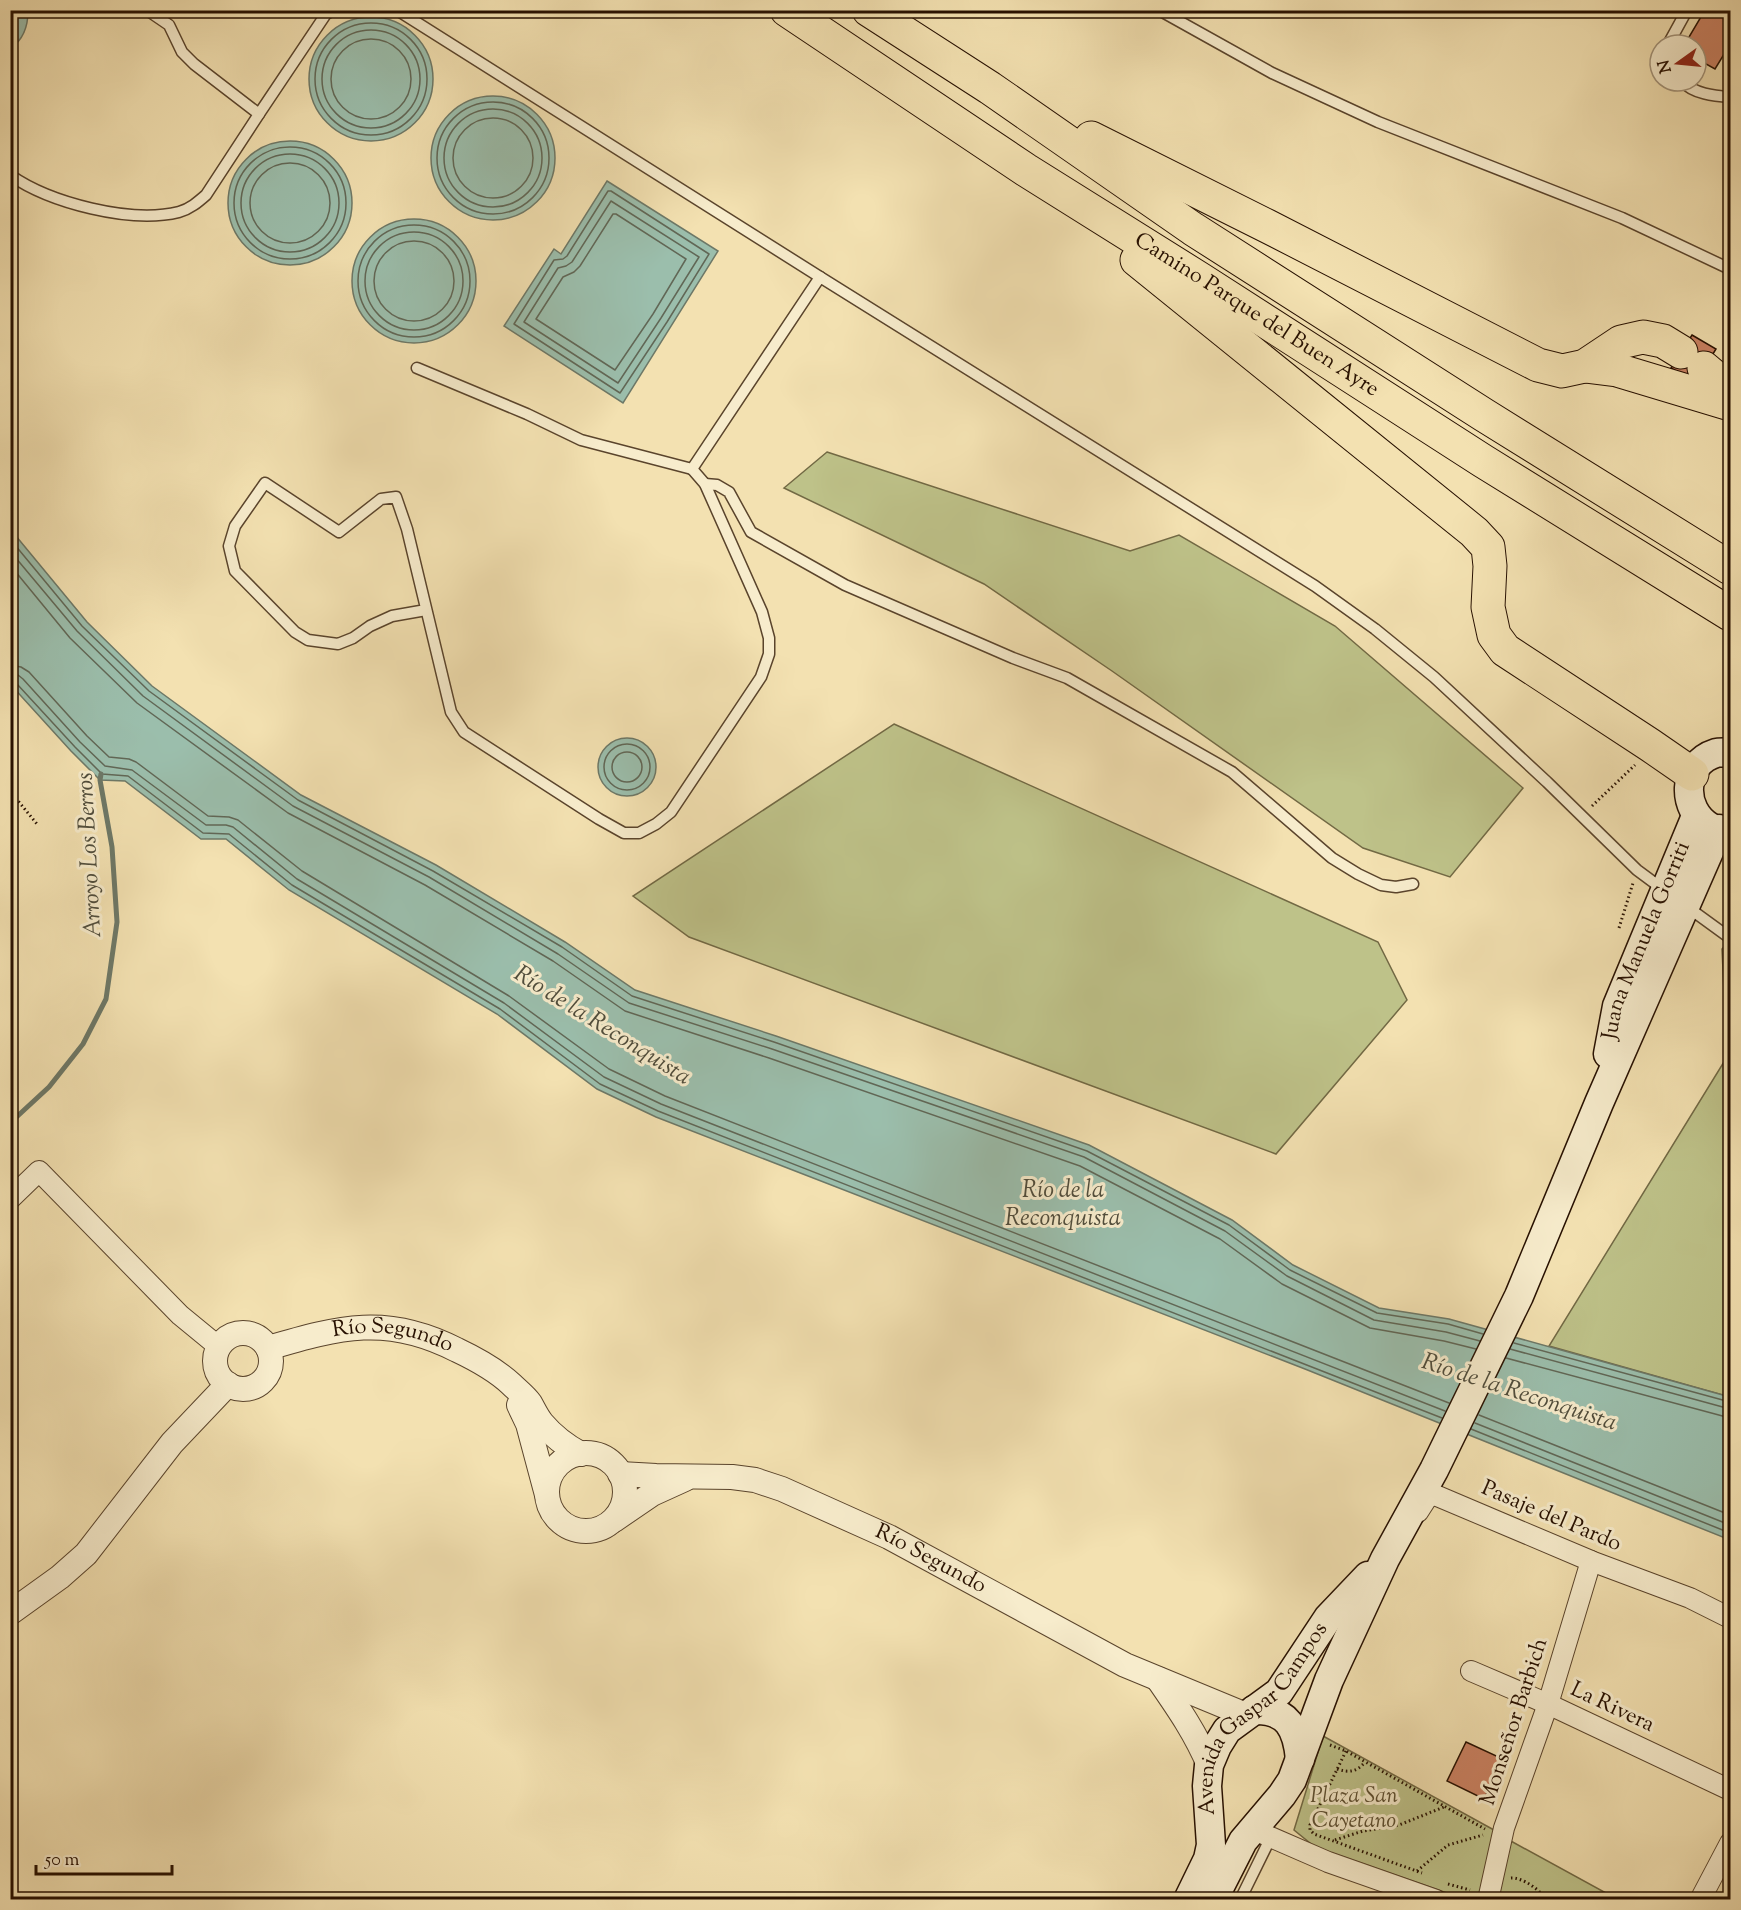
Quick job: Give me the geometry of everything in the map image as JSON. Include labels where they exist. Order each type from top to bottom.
[{"type":"highway","name":"Camino Parque del Buen Ayre","points":[[787,10],[1026,170],[1483,461],[1731,614]]},
{"type":"highway","name":"Camino Parque del Buen Ayre","points":[[869,10],[990,88],[1193,229],[1474,409],[1731,568]]},
{"type":"highway","points":[[990,88],[1538,365],[1562,371],[1585,366],[1617,370],[1731,404]]},
{"type":"highway","points":[[1026,170],[1474,532],[1488,547],[1490,566],[1488,607],[1494,635],[1505,650],[1692,774]]},
{"type":"highway","points":[[1585,366],[1621,342],[1643,337],[1663,341],[1693,360],[1731,390]]},
{"type":"main road","points":[[1715,825],[1690,803],[1688,788],[1692,774],[1702,761],[1716,753],[1731,752]]},
{"type":"main road","name":"Juana Manuela Gorriti","points":[[1434,1470],[1519,1296],[1599,1103],[1676,898],[1715,825]]},
{"type":"main road","name":"Avenida Gaspar Campos","points":[[1213,1899],[1234,1856],[1261,1833],[1292,1780],[1329,1680],[1385,1559],[1434,1470]]},
{"type":"main road","name":"Avenida Gaspar Campos","points":[[1188,1899],[1208,1859],[1211,1845],[1207,1786],[1209,1765],[1217,1746],[1227,1730],[1279,1692],[1328,1618],[1385,1559]]},
{"type":"main road","points":[[1250,1712],[1268,1709],[1286,1719],[1304,1748]]},
{"type":"main road","points":[[1208,1821],[1222,1831],[1261,1833]]},
{"type":"street","points":[[10,1199],[39,1171],[180,1315],[219,1347]]},
{"type":"street","name":"Río Segundo","points":[[268,1348],[317,1334],[355,1327],[404,1329],[437,1339],[467,1354],[508,1381],[529,1402],[541,1422],[553,1435],[581,1454]]},
{"type":"street","points":[[240,1333],[256,1336],[268,1348],[271,1367],[261,1383],[252,1388],[243,1389],[228,1384],[219,1375],[216,1356],[224,1340],[240,1333]]},
{"type":"street","points":[[508,1381],[528,1424],[549,1502],[554,1514],[563,1524],[575,1530],[601,1529],[612,1522],[620,1512],[625,1499],[624,1486],[620,1474],[606,1459],[594,1454],[581,1454],[568,1458],[551,1476],[548,1489],[549,1502]]},
{"type":"street","points":[[10,1613],[60,1577],[86,1554],[159,1459],[228,1384]]},
{"type":"street","name":"Río Segundo","points":[[620,1474],[732,1477],[755,1480],[782,1489],[889,1537],[1125,1665],[1250,1712]]},
{"type":"street","name":"Río Segundo","points":[[612,1522],[652,1494],[690,1477]]},
{"type":"street","name":"Pasaje del Pardo","points":[[1385,1559],[1392,1561],[1427,1497],[1435,1495],[1591,1562],[1690,1598],[1731,1618]]},
{"type":"street","name":"Monseñor Barbich","points":[[1489,1896],[1504,1828],[1548,1704],[1591,1562]]},
{"type":"street","name":"La Rivera","points":[[1472,1671],[1731,1790]]},
{"type":"street","points":[[1158,1679],[1187,1719],[1209,1765]]},
{"type":"street","points":[[1261,1833],[1328,1862],[1441,1891]]},
{"type":"street","points":[[1700,1899],[1731,1844]]},
{"type":"lane","points":[[147,10],[169,25],[182,52],[194,64],[259,114]]},
{"type":"lane","points":[[10,175],[48,196],[81,206],[125,214],[161,215],[181,212],[195,205],[206,195],[326,14],[333,10]]},
{"type":"lane","points":[[397,10],[1315,586],[1375,629],[1434,677],[1637,870],[1731,938]]},
{"type":"lane","points":[[1159,10],[1272,73],[1378,122],[1622,218],[1731,269]]},
{"type":"lane","points":[[1674,33],[1687,10]]},
{"type":"lane","points":[[1704,93],[1731,97]]},
{"type":"lane","points":[[692,469],[820,277]]},
{"type":"lane","points":[[417,368],[527,414],[581,440],[692,469],[705,484],[762,612],[769,638],[769,654],[761,678],[671,812],[656,824],[639,833],[624,833],[464,732],[451,712],[407,529],[396,497],[381,499],[339,532],[265,483],[235,526],[229,546],[236,571],[295,632],[308,640],[338,644],[392,616],[426,610]]},
{"type":"lane","points":[[705,484],[717,485],[729,492],[751,532],[845,585],[1013,658],[1067,678],[1232,772],[1332,858],[1358,874],[1381,885],[1396,887],[1413,885]]},
{"type":"lane","points":[[1240,1899],[1261,1833]]},
{"type":"path","points":[[1582,816],[1641,759]]},
{"type":"path","points":[[10,791],[37,824]]},
{"type":"path","points":[[1619,928],[1637,870]]},
{"type":"path","points":[[1304,1748],[1346,1751],[1491,1832],[1448,1845],[1417,1871]]},
{"type":"path","points":[[1346,1751],[1310,1825],[1310,1830],[1314,1834],[1426,1875]]},
{"type":"path","points":[[1337,1769],[1346,1772],[1354,1771],[1365,1762]]},
{"type":"path","points":[[1334,1840],[1363,1831],[1399,1825],[1444,1807]]},
{"type":"path","points":[[1508,1884],[1509,1879],[1516,1877],[1545,1895],[1545,1899]]},
{"type":"path","points":[[1441,1891],[1456,1887],[1489,1896]]},
{"type":"green space","points":[[827,452],[1130,551],[1179,535],[1335,626],[1523,788],[1450,877],[1363,848],[984,584],[784,488]]},
{"type":"green space","points":[[894,724],[1378,942],[1407,1000],[1276,1154],[689,937],[633,896]]},
{"type":"green space","points":[[1730,940],[1730,1397],[1549,1346],[1727,1057],[1722,949]]},
{"type":"green space","name":"Plaza San Cayetano","points":[[1323,1736],[1494,1830],[1483,1893],[1476,1899],[1464,1899],[1315,1847],[1294,1830]]},
{"type":"green space","points":[[1509,1840],[1617,1899],[1497,1900]]},
{"type":"water","points":[[10,11],[28,11],[24,32],[11,48]]},
{"type":"water","points":[[371,17],[395,22],[406,27],[415,35],[423,44],[428,55],[433,79],[428,103],[423,114],[415,123],[406,131],[395,136],[371,141],[347,136],[336,131],[327,123],[319,114],[314,103],[309,79],[314,55],[319,44],[327,35],[336,27],[347,22]]},
{"type":"water","points":[[493,96],[517,101],[528,106],[537,114],[545,123],[550,134],[555,158],[550,182],[545,193],[537,202],[528,210],[517,215],[493,220],[469,215],[458,210],[449,202],[441,193],[436,182],[431,158],[436,134],[441,123],[449,114],[458,106],[469,101]]},
{"type":"water","points":[[290,141],[314,146],[325,151],[334,159],[342,168],[347,179],[352,203],[347,227],[342,238],[334,247],[325,255],[314,260],[290,265],[266,260],[255,255],[246,247],[238,238],[233,227],[228,203],[233,179],[238,168],[246,159],[255,151],[266,146]]},
{"type":"water","points":[[607,181],[718,251],[623,403],[504,326],[554,249],[561,254]]},
{"type":"water","points":[[414,219],[438,224],[449,229],[458,237],[466,246],[471,257],[476,281],[471,305],[466,316],[458,325],[449,333],[438,338],[414,343],[390,338],[379,333],[370,325],[362,316],[357,305],[352,281],[357,257],[362,246],[370,237],[379,229],[390,224]]},
{"type":"water","name":"Río de la Reconquista","points":[[11,530],[87,622],[152,686],[301,795],[436,865],[565,942],[635,990],[776,1036],[1089,1145],[1232,1220],[1293,1265],[1379,1308],[1449,1319],[1730,1397],[1730,1540],[1305,1369],[656,1117],[597,1089],[497,1014],[289,890],[226,839],[201,839],[125,781],[100,780],[11,685]]},
{"type":"water","points":[[627,738],[638,740],[651,751],[656,767],[654,778],[643,791],[627,796],[616,794],[603,783],[598,767],[600,756],[611,743]]},
{"type":"building","points":[[1705,10],[1730,10],[1730,47],[1715,69],[1708,65],[1708,33],[1691,33]]},
{"type":"building","points":[[1692,335],[1716,349],[1695,383],[1671,368]]},
{"type":"building","points":[[1466,1742],[1503,1759],[1484,1799],[1447,1781]]},
{"type":"waterway","name":"Arroyo Los Berros","points":[[10,1123],[49,1087],[83,1044],[106,999],[117,922],[112,847],[100,780],[101,774]]}]
